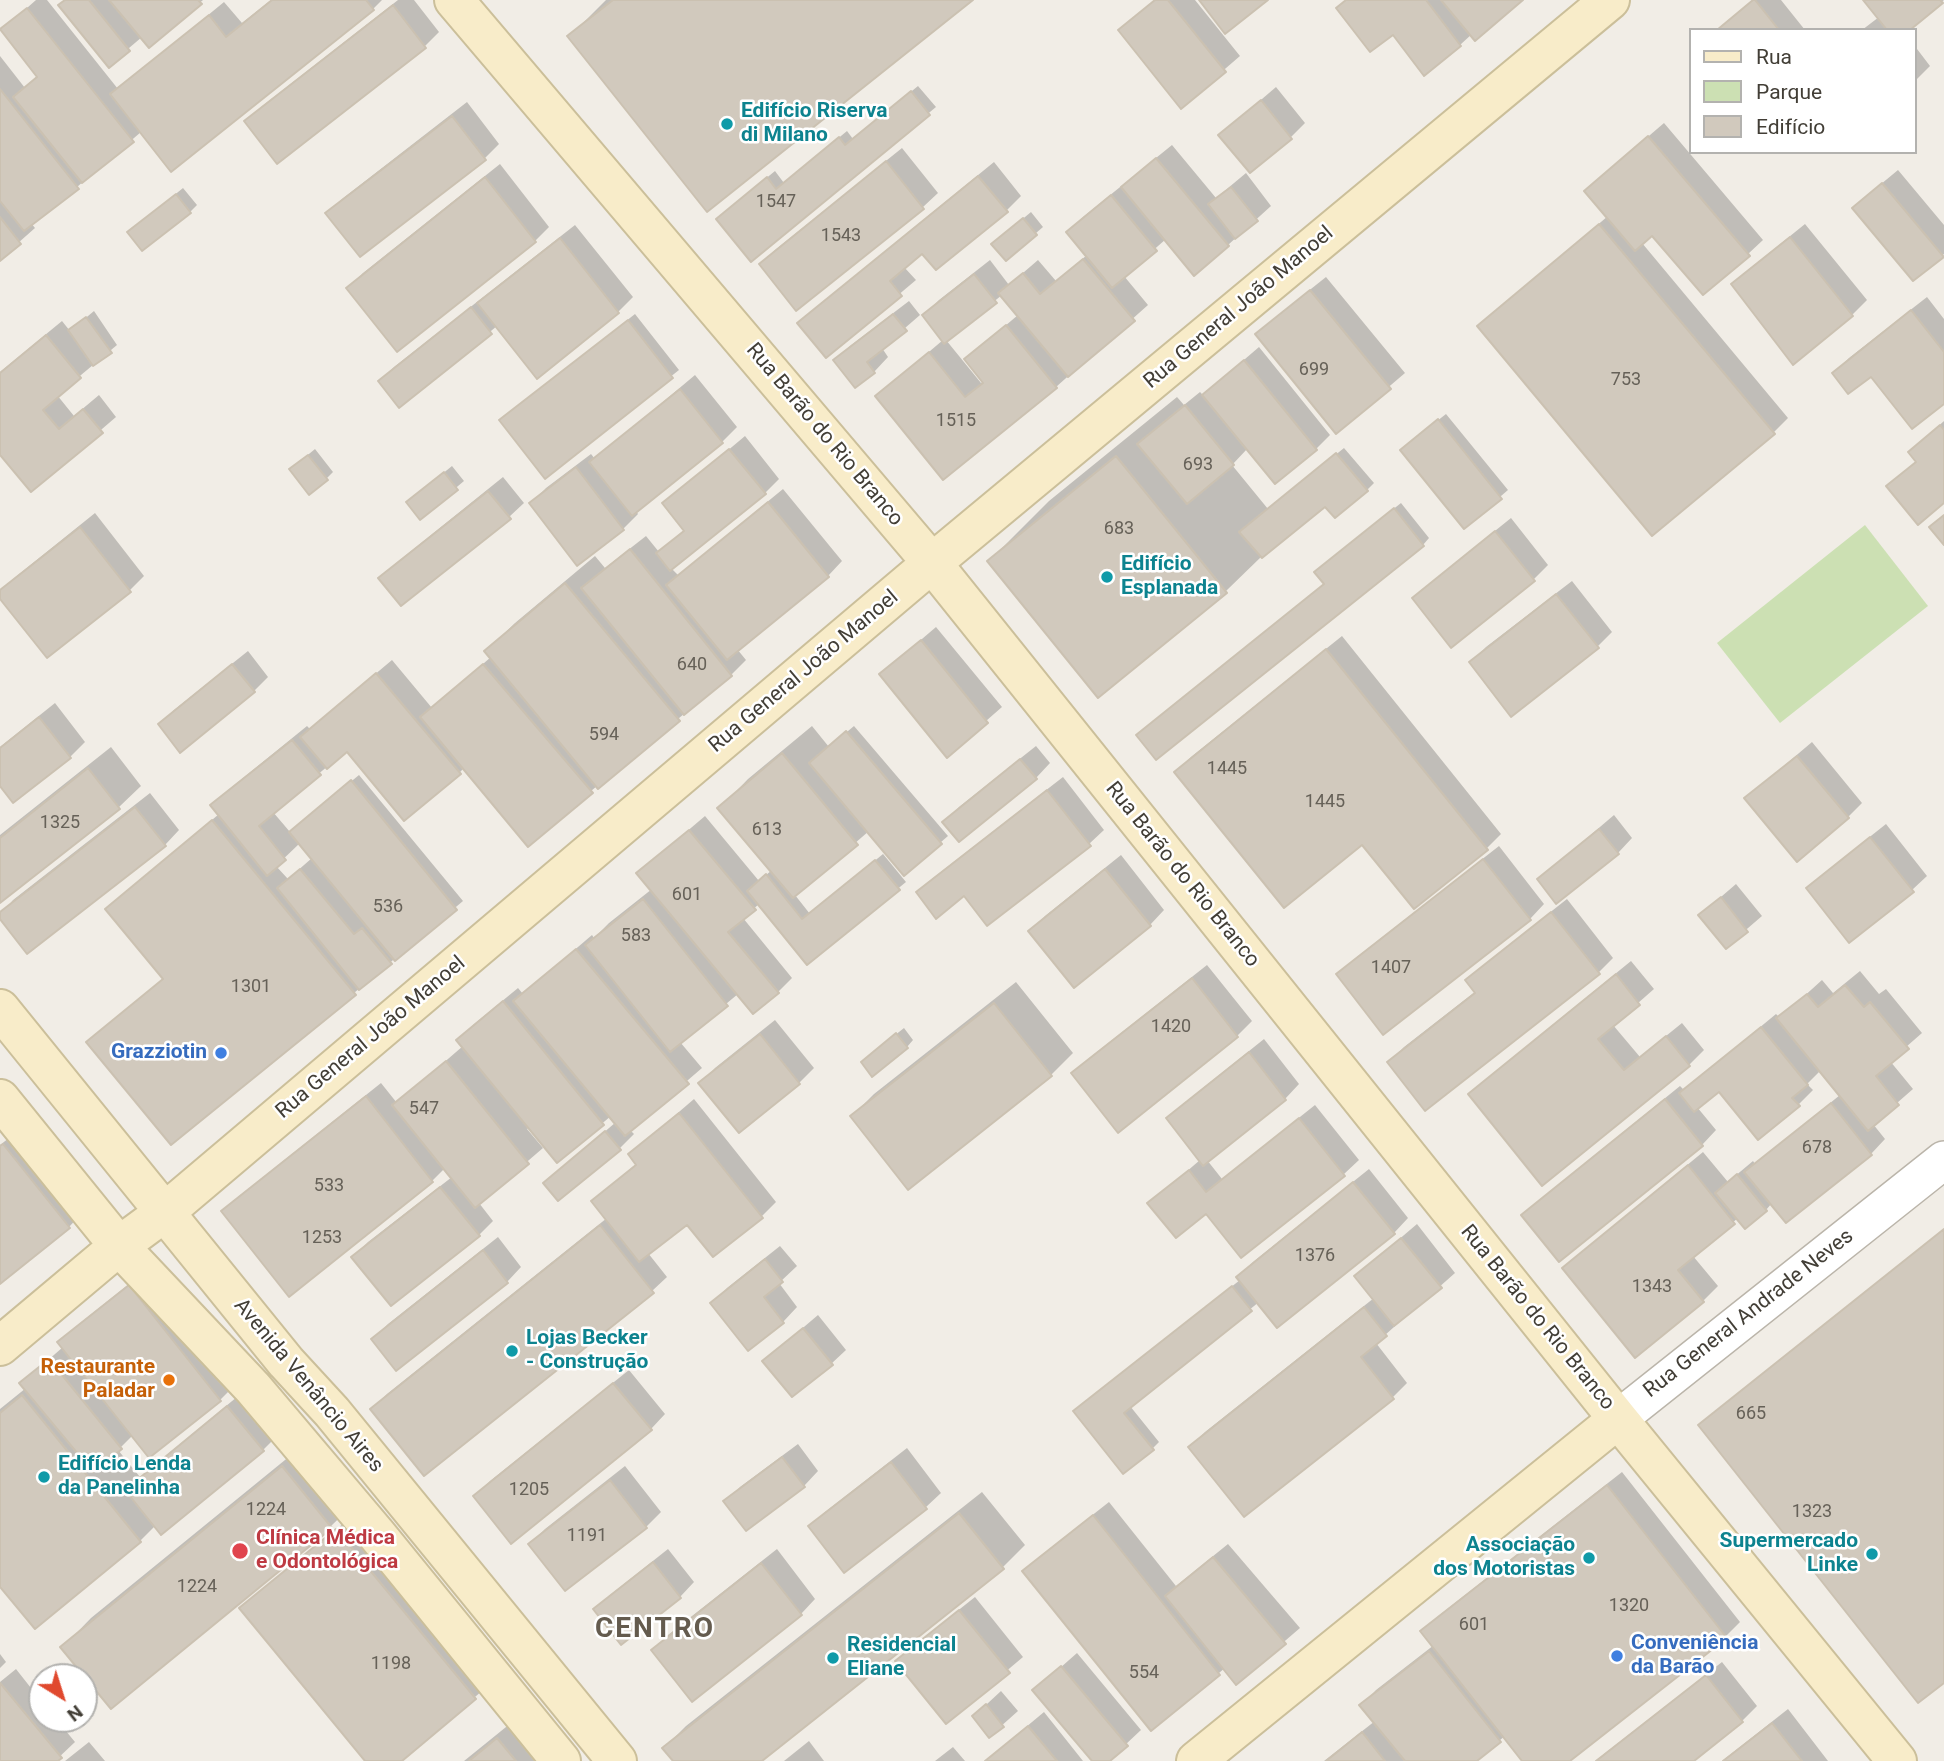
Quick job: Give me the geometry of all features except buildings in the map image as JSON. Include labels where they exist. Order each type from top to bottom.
[{"type":"main road","name":"Rua Barão do Rio Branco","points":[[454,0],[932,563],[1618,1419],[1897,1761]]},
{"type":"main road","name":"Rua General João Manoel","points":[[0,1346],[119,1246],[165,1212],[932,563],[1610,0]]},
{"type":"main road","name":"Avenida Venâncio Aires","points":[[0,1009],[286,1362],[332,1412],[617,1761]]},
{"type":"main road","points":[[3,1103],[49,1069]]},
{"type":"main road","name":"Avenida Venâncio Aires","points":[[3,1103],[119,1246],[253,1388],[378,1536],[561,1761]]},
{"type":"main road","points":[[253,1388],[286,1362]]},
{"type":"main road","name":"Rua General Andrade Neves","points":[[1196,1761],[1618,1419]]},
{"type":"main road","points":[[378,1536],[409,1508]]},
{"type":"street","name":"Rua General Andrade Neves","points":[[1618,1419],[1944,1160]]},
{"type":"green space","points":[[1865,525],[1928,606],[1780,723],[1717,643]]},
{"type":"place","name":"Edifício Riserva di Milano","points":[[727,124]]},
{"type":"place","name":"Edifício Esplanada","points":[[1107,577]]},
{"type":"place","name":"Grazziotin","points":[[221,1053]]},
{"type":"place","name":"Lojas Becker - Construção","points":[[512,1351]]},
{"type":"place","name":"Restaurante Paladar","points":[[169,1380]]},
{"type":"place","name":"Edifício Lenda da Panelinha","points":[[44,1477]]},
{"type":"place","name":"Clínica Médica e Odontológica","points":[[240,1551]]},
{"type":"place","name":"Supermercado Linke","points":[[1872,1554]]},
{"type":"place","name":"Associação dos Motoristas","points":[[1589,1558]]},
{"type":"place","name":"Conveniência da Barão","points":[[1617,1656]]},
{"type":"place","name":"Residencial Eliane","points":[[833,1658]]},
{"type":"district","name":"CENTRO","points":[[655,1630]]}]
